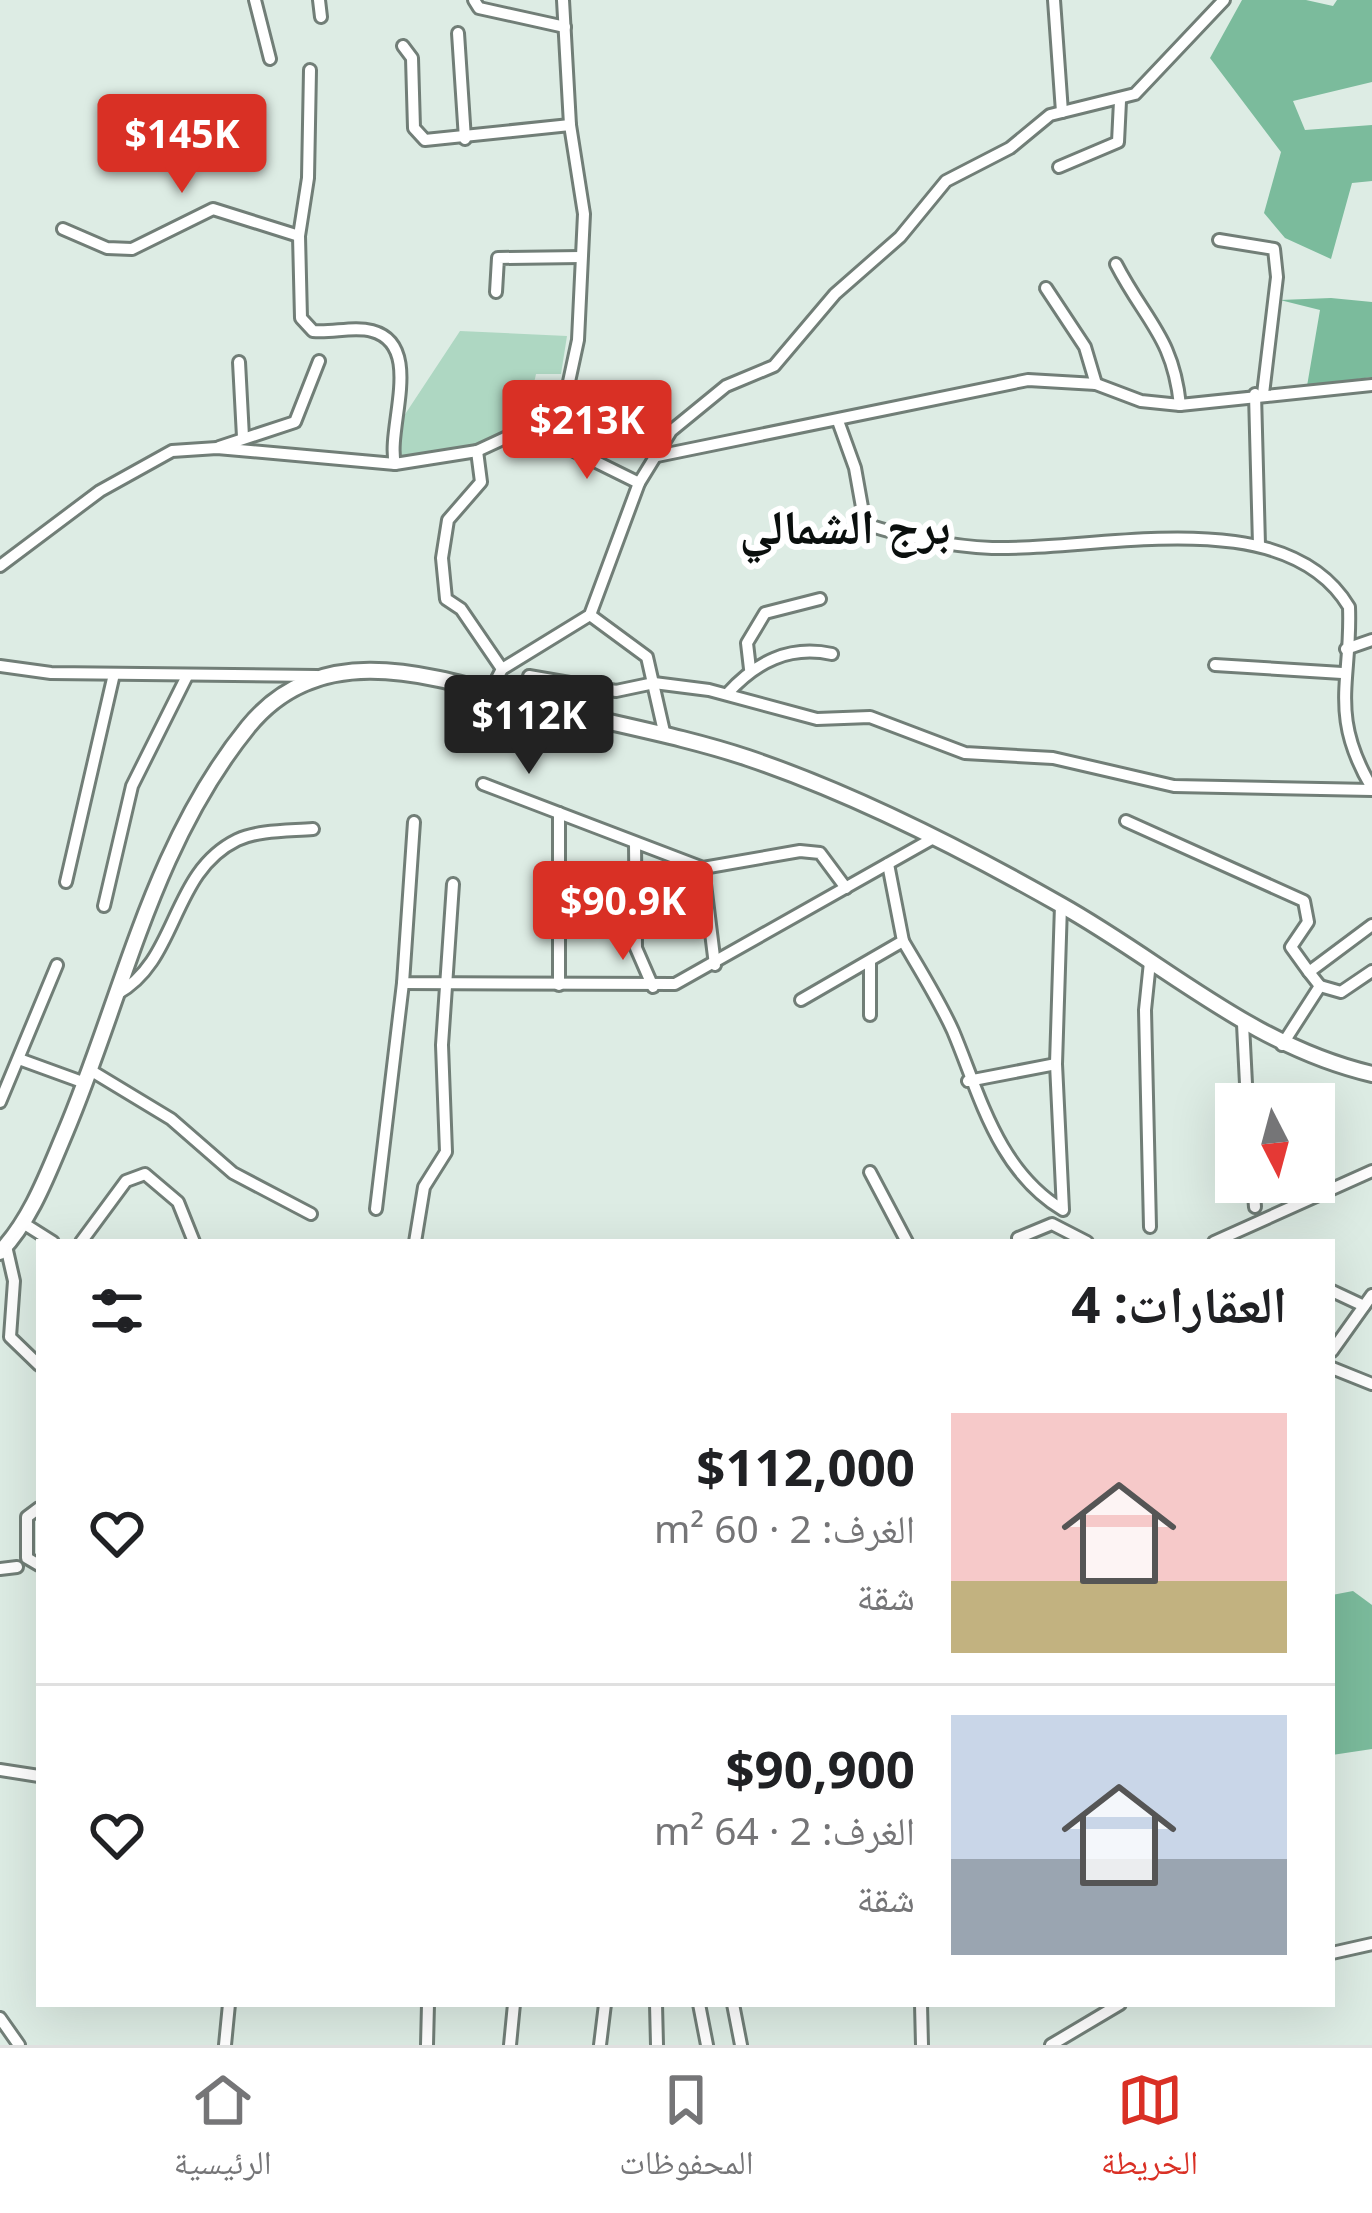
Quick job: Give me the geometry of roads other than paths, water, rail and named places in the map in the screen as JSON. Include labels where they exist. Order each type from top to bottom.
[{"type":"main road","points":[[3,1249],[23,1223],[88,1077],[161,875],[205,788],[267,707],[317,676],[390,671],[665,736],[780,770],[1061,905],[1282,1045],[1372,1074]]},
{"type":"street","points":[[255,0],[270,59]]},
{"type":"street","points":[[319,0],[321,17]]},
{"type":"street","points":[[474,0],[479,8],[565,27]]},
{"type":"street","points":[[556,442],[575,368],[584,214],[570,125],[563,0]]},
{"type":"street","points":[[1054,0],[1062,112]]},
{"type":"street","points":[[490,692],[508,667],[554,633],[590,615],[639,483],[671,431],[708,398],[774,366],[835,294],[900,237],[946,181],[998,156],[1040,121],[1120,101],[1143,86],[1224,0]]},
{"type":"street","points":[[458,33],[465,140]]},
{"type":"street","points":[[403,46],[412,58],[418,136],[434,143],[570,125]]},
{"type":"street","points":[[310,70],[308,178],[299,236],[303,324],[321,332],[374,331],[387,342],[403,371],[391,437],[395,464]]},
{"type":"street","points":[[1059,167],[1118,142],[1120,101]]},
{"type":"street","points":[[63,229],[107,248],[132,249],[213,209],[299,236]]},
{"type":"street","points":[[1220,240],[1274,249],[1277,278],[1259,394],[1259,545]]},
{"type":"street","points":[[496,292],[498,258],[581,257]]},
{"type":"street","points":[[1116,264],[1171,349],[1180,405]]},
{"type":"street","points":[[1046,288],[1085,346],[1096,384]]},
{"type":"street","points":[[239,362],[243,436]]},
{"type":"street","points":[[217,448],[300,418],[319,362]]},
{"type":"street","points":[[658,456],[1012,382],[1096,384],[1141,401],[1180,405],[1372,385]]},
{"type":"street","points":[[478,451],[481,482],[448,520],[442,581],[446,599],[461,609],[508,667],[529,676],[616,691],[654,682],[728,694],[805,718],[870,717],[965,753],[1053,758],[1174,786],[1372,789],[1351,744],[1342,673],[1349,608],[1322,572],[1259,545],[1216,539],[995,548],[894,535],[866,524],[838,422]]},
{"type":"street","points":[[0,566],[146,461],[172,451],[217,448],[395,464],[478,451],[520,431],[556,442],[639,483]]},
{"type":"street","points":[[749,669],[747,643],[756,622],[779,606],[820,599]]},
{"type":"street","points":[[590,615],[640,649],[654,682],[665,736]]},
{"type":"street","points":[[1346,649],[1372,640]]},
{"type":"street","points":[[728,694],[749,669],[802,648],[832,654]]},
{"type":"street","points":[[1215,665],[1342,673]]},
{"type":"street","points":[[0,666],[114,674],[317,676]]},
{"type":"street","points":[[66,882],[114,674]]},
{"type":"street","points":[[104,906],[132,786],[187,676]]},
{"type":"street","points":[[524,702],[529,676]]},
{"type":"street","points":[[483,784],[703,868],[811,851],[832,865],[846,888]]},
{"type":"street","points":[[559,813],[559,985]]},
{"type":"street","points":[[1126,821],[1304,901],[1308,922],[1291,947],[1320,986],[1341,992],[1372,971]]},
{"type":"street","points":[[376,1209],[404,983],[414,822]]},
{"type":"street","points":[[117,994],[153,963],[188,885],[214,857],[240,838],[313,829]]},
{"type":"street","points":[[404,983],[653,986],[687,980],[930,840]]},
{"type":"street","points":[[635,843],[636,948],[653,986]]},
{"type":"street","points":[[888,863],[903,941],[953,1032],[968,1082],[1016,1164],[1063,1210],[1056,1064],[1061,905]]},
{"type":"street","points":[[703,868],[715,965]]},
{"type":"street","points":[[416,1239],[424,1187],[446,1152],[441,1071],[453,884]]},
{"type":"street","points":[[1309,973],[1372,925]]},
{"type":"street","points":[[800,1000],[903,941]]},
{"type":"street","points":[[1150,962],[1145,1010],[1150,1227]]},
{"type":"street","points":[[870,963],[870,1015]]},
{"type":"street","points":[[0,1102],[57,965]]},
{"type":"street","points":[[1282,1045],[1320,986]]},
{"type":"street","points":[[1243,1024],[1245,1083]]},
{"type":"street","points":[[19,1059],[88,1077],[171,1119],[233,1173],[311,1214]]},
{"type":"street","points":[[968,1082],[1056,1064]]},
{"type":"street","points":[[870,1172],[905,1239]]},
{"type":"street","points":[[1225,1239],[1372,1172]]},
{"type":"street","points":[[83,1239],[126,1181],[145,1174],[178,1202],[193,1239]]},
{"type":"street","points":[[1256,1203],[1256,1207]]},
{"type":"street","points":[[23,1223],[48,1239]]},
{"type":"street","points":[[1018,1238],[1052,1224],[1081,1239]]},
{"type":"street","points":[[3,1249],[14,1281],[10,1336],[36,1362]]},
{"type":"street","points":[[1335,1292],[1368,1300],[1335,1347]]},
{"type":"street","points":[[1335,1369],[1372,1384]]},
{"type":"street","points":[[36,1510],[27,1517],[25,1535],[26,1558],[36,1563]]},
{"type":"street","points":[[0,1569],[17,1568]]},
{"type":"street","points":[[0,1770],[36,1776]]},
{"type":"street","points":[[1335,1952],[1352,1953],[1372,1944]]},
{"type":"street","points":[[225,2045],[229,2007]]},
{"type":"street","points":[[427,2045],[428,2007]]},
{"type":"street","points":[[510,2045],[514,2007]]},
{"type":"street","points":[[600,2045],[605,2007]]},
{"type":"street","points":[[656,2007],[657,2045]]},
{"type":"street","points":[[700,2007],[707,2045]]},
{"type":"street","points":[[734,2007],[740,2045]]},
{"type":"street","points":[[921,2007],[922,2045]]},
{"type":"street","points":[[1051,2045],[1115,2007]]},
{"type":"street","points":[[0,2018],[19,2045]]},
{"type":"district","name":"برج الشمالي","points":[[845,525]]}]
